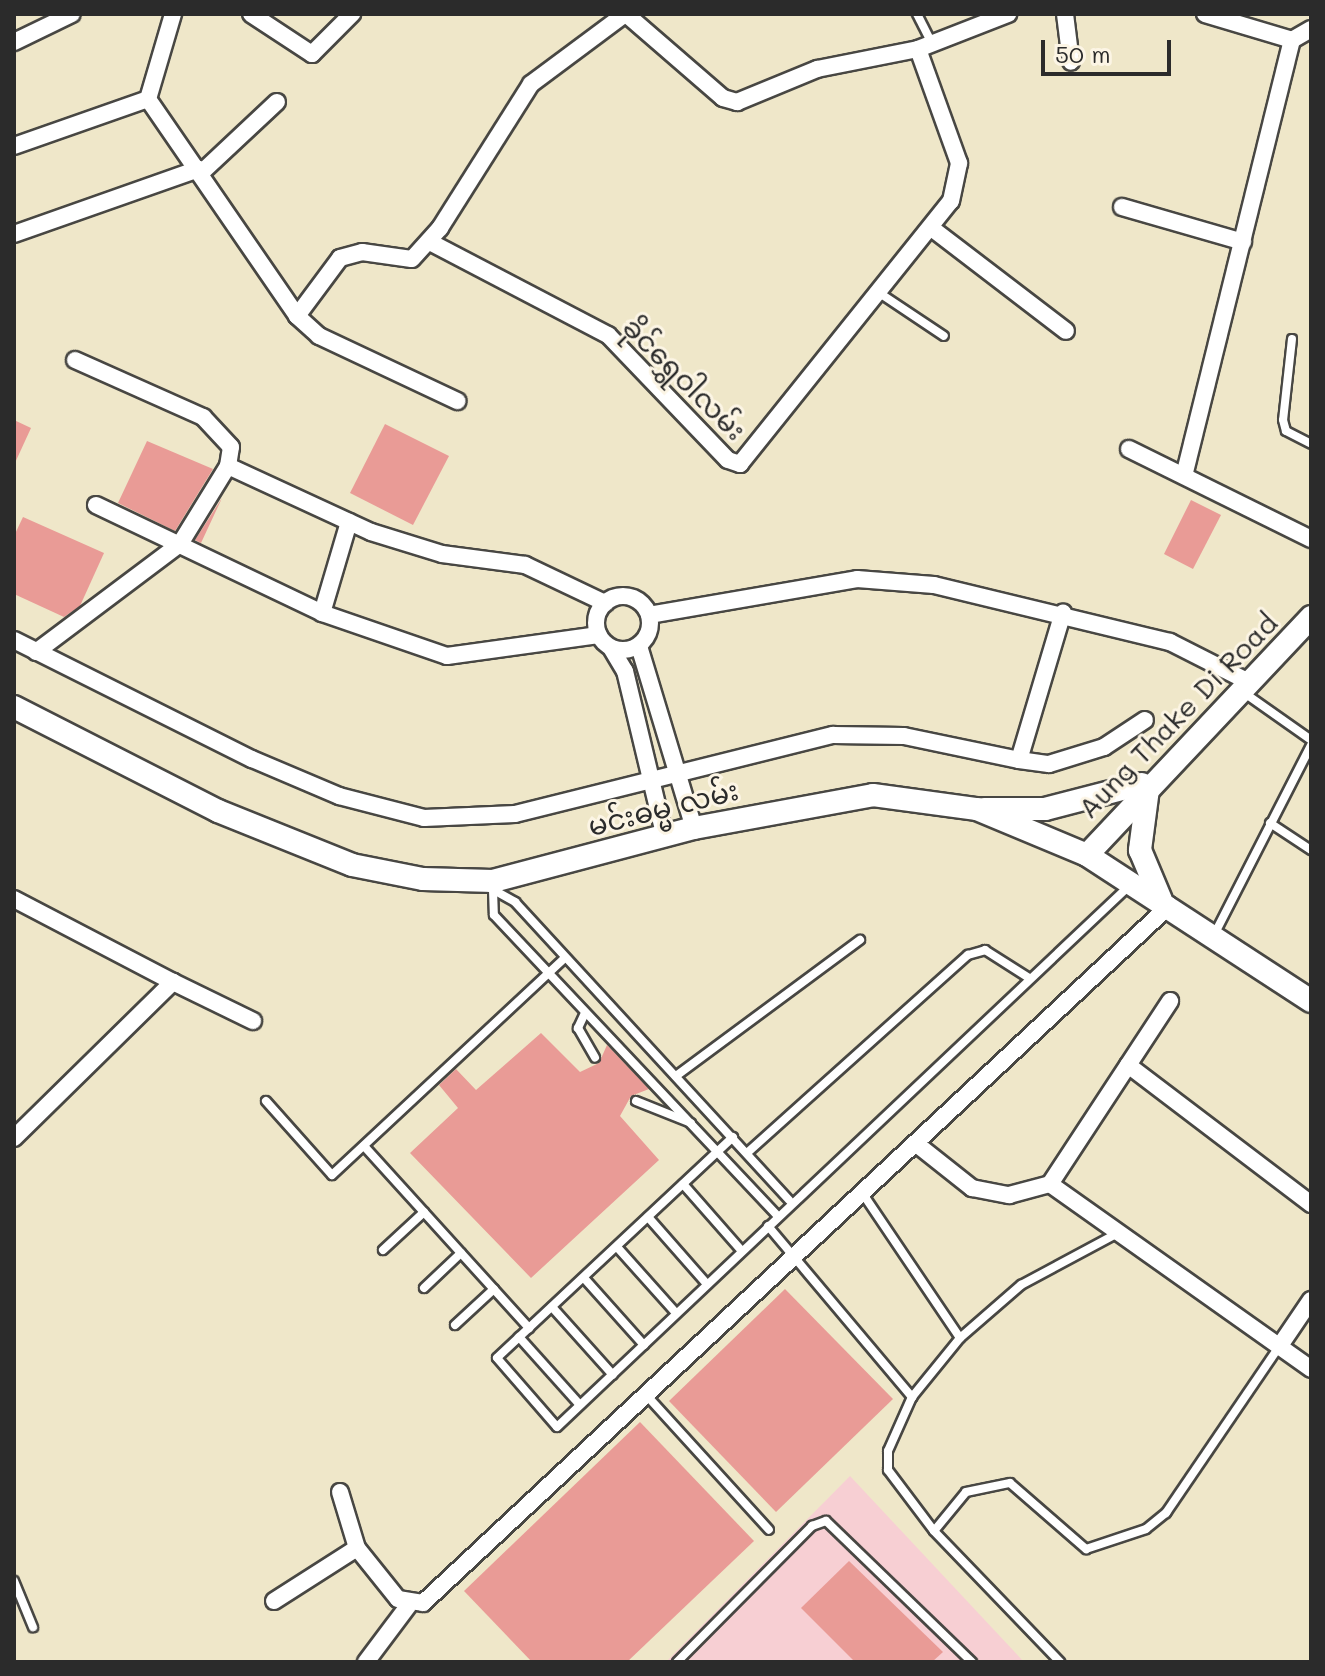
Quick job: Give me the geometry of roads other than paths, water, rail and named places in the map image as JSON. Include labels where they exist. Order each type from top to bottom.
[{"type":"main road","name":"Aung Thake Di Road","points":[[1087,855],[1150,780],[1311,617]]},
{"type":"main road","name":"မင်းဓမ္မ လမ်း","points":[[14,707],[218,811],[352,865],[486,885],[694,828],[873,795],[977,809],[1087,855],[1215,933],[1311,1001]]},
{"type":"main road","points":[[977,809],[1045,809],[1118,796],[1150,780]]},
{"type":"main road","points":[[1150,780],[1140,850],[1165,902]]},
{"type":"street","points":[[14,42],[72,14]]},
{"type":"street","points":[[148,99],[173,14]]},
{"type":"street","points":[[251,14],[312,54],[352,14]]},
{"type":"street","points":[[297,316],[340,258],[362,252],[412,259],[430,242],[531,84],[621,15],[737,102],[817,69],[925,46],[1008,14]]},
{"type":"street","points":[[1065,14],[1071,62]]},
{"type":"street","points":[[1205,14],[1292,40]]},
{"type":"street","points":[[1185,472],[1292,40],[1311,29]]},
{"type":"street","name":"ခိုင်ရွှေဝါလမ်း","points":[[430,242],[608,335],[728,460],[740,464],[874,289],[934,230],[951,201],[959,163],[925,46]]},
{"type":"street","points":[[14,146],[148,99]]},
{"type":"street","points":[[148,99],[297,316],[319,336],[457,401]]},
{"type":"street","points":[[14,234],[200,171],[277,102]]},
{"type":"street","points":[[1122,207],[1243,242]]},
{"type":"street","points":[[934,230],[1066,331]]},
{"type":"street","points":[[36,652],[180,544],[228,466],[231,447],[203,417],[75,360]]},
{"type":"street","points":[[1129,449],[1185,472],[1311,539]]},
{"type":"street","points":[[228,466],[349,522],[442,554],[525,565],[605,603],[630,597],[649,615]]},
{"type":"street","points":[[96,505],[322,613],[447,656],[599,635]]},
{"type":"street","points":[[322,613],[349,522]]},
{"type":"street","points":[[649,615],[857,579],[934,585],[1063,612],[1170,642],[1245,686]]},
{"type":"street","points":[[605,603],[594,625],[625,671],[655,780],[665,837]]},
{"type":"street","points":[[1019,760],[1063,612]]},
{"type":"street","points":[[649,615],[639,646],[694,828]]},
{"type":"street","points":[[14,640],[252,759],[339,796],[424,818],[515,814],[833,735],[904,736],[1049,764],[1077,755],[1145,720]]},
{"type":"street","points":[[611,648],[639,646]]},
{"type":"street","points":[[14,899],[253,1021]]},
{"type":"street","points":[[366,1662],[408,1606],[423,1603],[649,1398],[919,1146],[1165,902]]},
{"type":"street","points":[[14,1138],[173,982]]},
{"type":"street","points":[[919,1146],[972,1188],[1009,1195],[1050,1184],[1170,1001]]},
{"type":"street","points":[[1128,1065],[1311,1204]]},
{"type":"street","points":[[1050,1184],[1311,1369]]},
{"type":"street","points":[[1279,1347],[1311,1300]]},
{"type":"street","points":[[340,1492],[357,1548],[408,1606]]},
{"type":"street","points":[[274,1601],[357,1548]]},
{"type":"lane","points":[[917,14],[925,46]]},
{"type":"lane","points":[[874,289],[944,336]]},
{"type":"lane","points":[[1292,339],[1283,420],[1286,431],[1311,444]]},
{"type":"lane","points":[[1215,933],[1311,742],[1245,686]]},
{"type":"lane","points":[[1270,823],[1311,850]]},
{"type":"lane","points":[[733,1137],[497,1358],[557,1427],[768,1226],[789,1200],[1132,882]]},
{"type":"lane","points":[[486,885],[507,894],[789,1200]]},
{"type":"lane","points":[[486,885],[494,915],[776,1214]]},
{"type":"lane","points":[[676,1076],[860,940]]},
{"type":"lane","points":[[747,1153],[968,955],[985,950],[1029,978]]},
{"type":"lane","points":[[266,1101],[332,1175],[565,958]]},
{"type":"lane","points":[[585,1013],[578,1028],[595,1057]]},
{"type":"lane","points":[[633,1061],[650,1048]]},
{"type":"lane","points":[[636,1101],[692,1124]]},
{"type":"lane","points":[[364,1146],[529,1328]]},
{"type":"lane","points":[[683,1184],[741,1250]]},
{"type":"lane","points":[[865,1197],[960,1338]]},
{"type":"lane","points":[[383,1250],[424,1212]]},
{"type":"lane","points":[[648,1217],[706,1283]]},
{"type":"lane","points":[[768,1226],[799,1258],[912,1397]]},
{"type":"lane","points":[[1060,1662],[934,1531],[888,1470],[888,1451],[912,1397],[960,1338],[1021,1285],[1119,1232]]},
{"type":"lane","points":[[617,1247],[676,1313]]},
{"type":"lane","points":[[424,1288],[461,1253]]},
{"type":"lane","points":[[584,1278],[644,1345]]},
{"type":"lane","points":[[455,1325],[494,1289]]},
{"type":"lane","points":[[552,1307],[613,1375]]},
{"type":"lane","points":[[519,1337],[580,1405]]},
{"type":"lane","points":[[934,1531],[966,1492],[1010,1483],[1086,1549],[1146,1529],[1166,1513],[1279,1347]]},
{"type":"lane","points":[[649,1398],[769,1530]]},
{"type":"lane","points":[[677,1662],[812,1526],[826,1521],[972,1662]]},
{"type":"lane","points":[[14,1581],[33,1627]]}]
